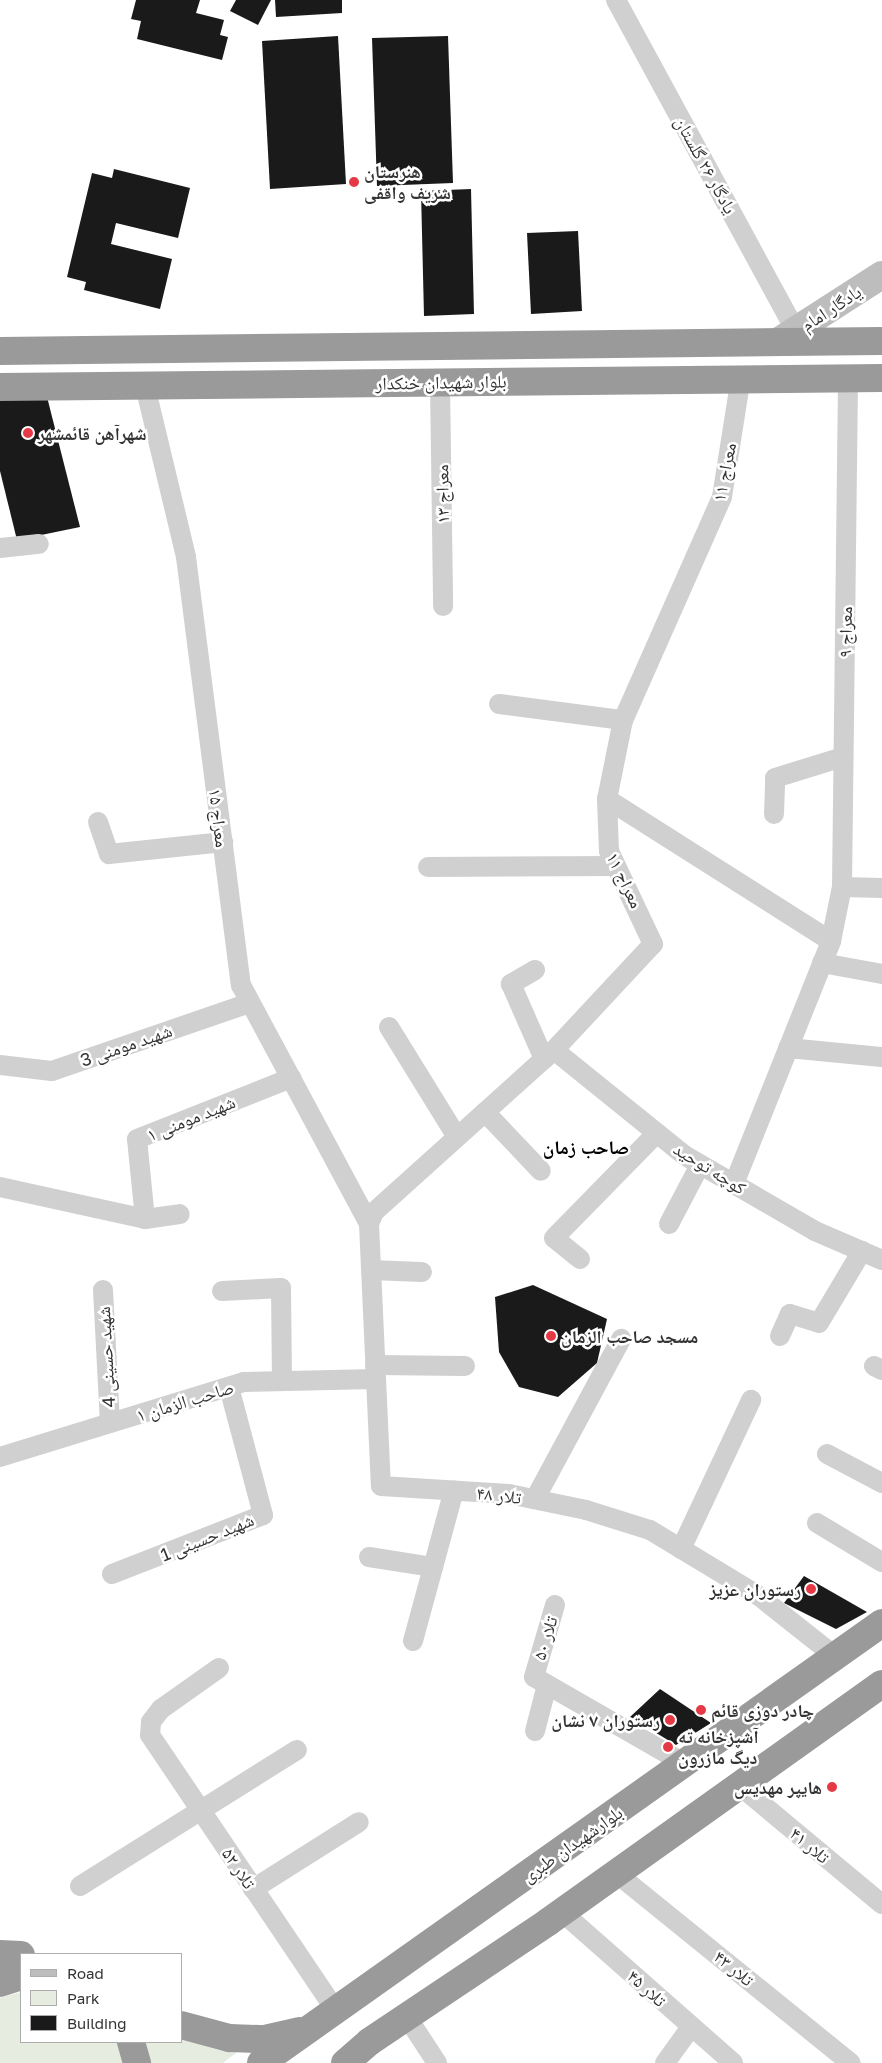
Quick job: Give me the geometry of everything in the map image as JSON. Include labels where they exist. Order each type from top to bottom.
[{"type":"highway","name":"بلوار شهیدان خنکدار","points":[[0,351],[787,336],[882,341]]},
{"type":"highway","name":"بلوار شهیدان خنکدار","points":[[0,387],[741,377],[882,378]]},
{"type":"highway","name":"بلوارشهیدان طبری","points":[[261,2063],[836,1658],[882,1623]]},
{"type":"highway","points":[[345,2063],[407,2016],[562,1912],[739,1786],[879,1690]]},
{"type":"highway","points":[[0,1954],[20,1955]]},
{"type":"highway","points":[[0,1983],[20,1976]]},
{"type":"highway","points":[[182,2025],[229,2038],[265,2039],[310,2029]]},
{"type":"highway","points":[[131,2043],[137,2063]]},
{"type":"main road","name":"یادگار امام","points":[[787,336],[882,275]]},
{"type":"street","name":"یادگار ۲۶ گلستان","points":[[616,0],[787,336]]},
{"type":"street","name":"معراج ۱۱","points":[[369,1224],[374,1212],[549,1055],[653,944],[616,866],[606,827],[607,799],[622,720],[722,497],[741,377]]},
{"type":"street","name":"معراج ۹","points":[[734,1184],[831,941],[842,887],[848,378]]},
{"type":"street","name":"معراج ۱۳","points":[[440,382],[443,606]]},
{"type":"street","name":"معراج ۱۵","points":[[145,386],[186,557],[241,985],[369,1224]]},
{"type":"street","points":[[0,548],[39,544]]},
{"type":"street","points":[[499,704],[622,720]]},
{"type":"street","points":[[774,814],[775,778],[844,757]]},
{"type":"street","points":[[607,799],[831,941]]},
{"type":"street","points":[[98,822],[109,854],[222,842]]},
{"type":"street","points":[[428,867],[616,866]]},
{"type":"street","points":[[842,887],[882,888]]},
{"type":"street","points":[[822,963],[882,974]]},
{"type":"street","points":[[535,970],[511,984],[549,1055]]},
{"type":"street","name":"شهید مومنی 3","points":[[0,1065],[52,1071],[250,1003]]},
{"type":"street","points":[[389,1027],[457,1137]]},
{"type":"street","points":[[788,1048],[882,1058]]},
{"type":"street","name":"کوچه توحید","points":[[549,1055],[700,1165],[815,1231],[882,1260]]},
{"type":"street","name":"شهید مومنی ۱","points":[[146,1219],[137,1139],[291,1078]]},
{"type":"street","points":[[485,1112],[541,1171]]},
{"type":"street","points":[[580,1259],[554,1238],[657,1133]]},
{"type":"street","points":[[669,1224],[700,1165]]},
{"type":"street","points":[[0,1187],[146,1219],[180,1214]]},
{"type":"street","name":"تلار ۴۸","points":[[369,1224],[381,1486],[454,1490],[535,1499],[586,1510],[650,1530],[759,1596],[836,1658]]},
{"type":"street","points":[[780,1336],[790,1314],[819,1323],[862,1251]]},
{"type":"street","points":[[371,1270],[422,1272]]},
{"type":"street","points":[[222,1291],[281,1288],[282,1382]]},
{"type":"street","name":"شهید حسینی 4","points":[[103,1290],[110,1423]]},
{"type":"street","points":[[535,1499],[621,1339]]},
{"type":"street","name":"صاحب الزمان ۱","points":[[0,1457],[229,1387],[375,1372],[465,1366]]},
{"type":"street","name":"شهید حسینی 1","points":[[112,1574],[263,1515],[229,1387]]},
{"type":"street","points":[[681,1549],[751,1400]]},
{"type":"street","points":[[827,1454],[882,1483]]},
{"type":"street","points":[[413,1641],[454,1490]]},
{"type":"street","points":[[816,1523],[882,1562]]},
{"type":"street","points":[[369,1557],[433,1567]]},
{"type":"street","name":"تلار ۵۰","points":[[555,1605],[534,1677],[685,1764]]},
{"type":"street","name":"تلار ۵۲","points":[[219,1668],[161,1709],[151,1722],[150,1735],[336,2011]]},
{"type":"street","points":[[535,1731],[547,1685]]},
{"type":"street","points":[[80,1886],[199,1809],[297,1750]]},
{"type":"street","name":"تلار ۴۱","points":[[739,1786],[882,1904]]},
{"type":"street","points":[[253,1889],[358,1822]]},
{"type":"street","name":"تلار ۴۳","points":[[616,1873],[851,2063]]},
{"type":"street","name":"تلار ۴۵","points":[[562,1912],[733,2063]]},
{"type":"street","points":[[407,2016],[437,2063]]},
{"type":"street","points":[[665,2063],[691,2027]]},
{"type":"green space","points":[[20,1992],[20,2043],[118,2043],[125,2063],[0,2063],[0,1998]]},
{"type":"green space","points":[[182,2036],[241,2049],[223,2063],[149,2063],[142,2043],[182,2043]]},
{"type":"building","points":[[136,0],[200,0],[196,13],[224,20],[220,35],[228,37],[222,60],[137,39],[141,21],[131,19]]},
{"type":"building","points":[[236,0],[271,0],[258,25],[230,11]]},
{"type":"building","points":[[275,0],[342,0],[342,13],[276,17]]},
{"type":"building","points":[[338,36],[346,184],[270,189],[262,41]]},
{"type":"building","points":[[448,36],[453,183],[377,186],[372,38]]},
{"type":"building","points":[[114,169],[190,188],[178,238],[116,223],[111,244],[172,259],[160,309],[84,290],[86,282],[67,277],[92,173],[112,178]]},
{"type":"building","points":[[471,189],[474,314],[424,316],[421,191]]},
{"type":"building","points":[[578,231],[582,311],[531,314],[527,233]]},
{"type":"building","name":"شهرآهن قائمشهر","points":[[46,393],[80,527],[17,540],[0,471],[0,395]]},
{"type":"building","name":"مسجد صاحب الزمان","points":[[533,1285],[607,1319],[597,1363],[558,1397],[519,1387],[499,1352],[495,1297]]},
{"type":"building","name":"رستوران عزیز","points":[[804,1576],[867,1612],[836,1629],[784,1603]]},
{"type":"building","name":"رستوران ۷ نشان","points":[[660,1689],[711,1723],[676,1745],[630,1717]]},
{"type":"place","name":"هنرستان شریف واقفی","points":[[354,182]]},
{"type":"place","name":"شهرآهن قائمشهر","points":[[28,433]]},
{"type":"place","name":"مسجد صاحب الزمان","points":[[551,1336]]},
{"type":"place","name":"رستوران عزیز","points":[[811,1589]]},
{"type":"place","name":"چادر دوزی قائم","points":[[701,1710]]},
{"type":"place","name":"رستوران ۷ نشان","points":[[670,1720]]},
{"type":"place","name":"آشپزخانه ته دیگ مازرون","points":[[668,1747]]},
{"type":"place","name":"هایپر مهدیس","points":[[832,1787]]},
{"type":"district","name":"صاحب زمان","points":[[586,1147]]}]
